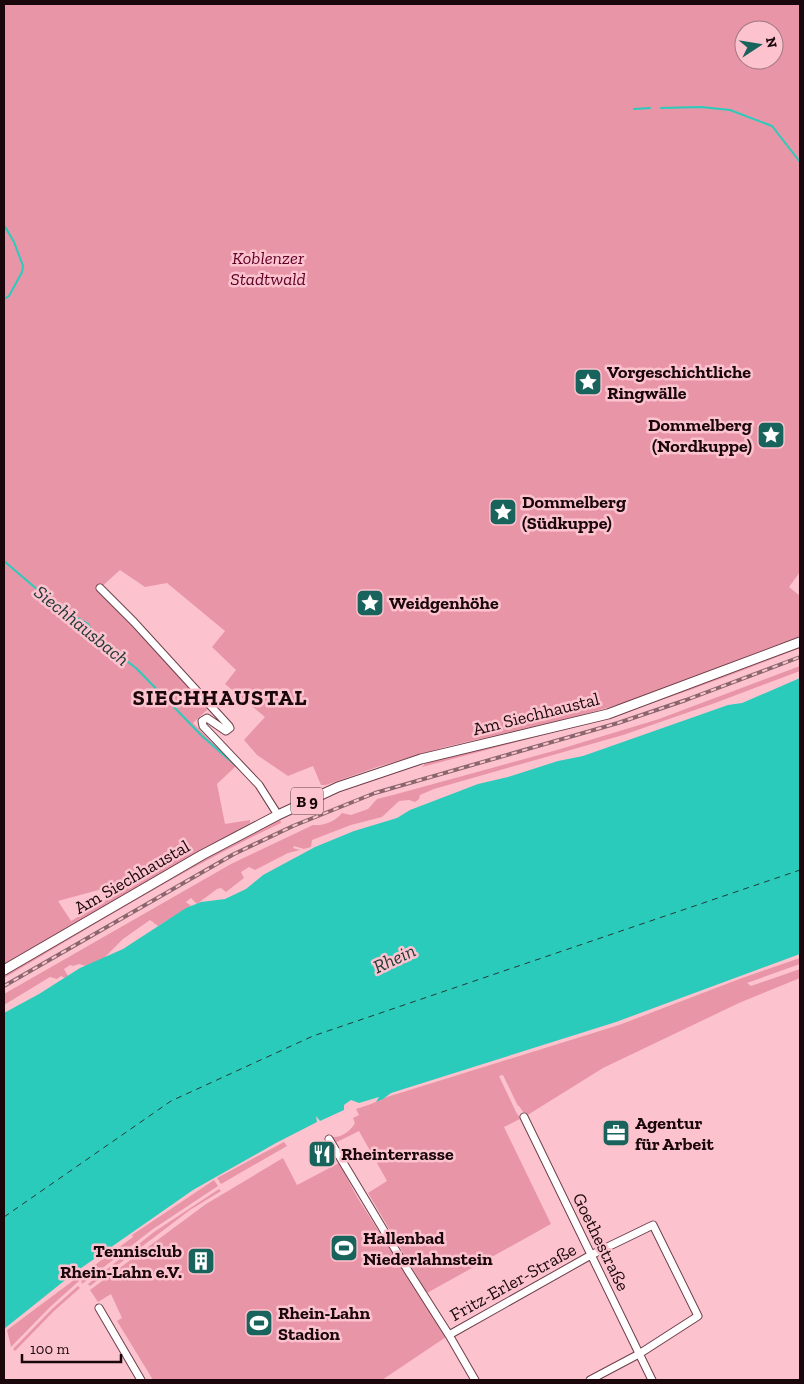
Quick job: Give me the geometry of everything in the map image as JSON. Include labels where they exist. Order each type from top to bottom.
[{"type":"main road","name":"Am Siechhaustal","points":[[4,970],[202,855],[278,815],[338,787],[421,759],[608,714],[800,642]]},
{"type":"street","points":[[100,588],[134,622],[229,726],[230,728],[226,731],[207,718],[202,721],[204,726],[259,786],[278,815]]},
{"type":"street","name":"Goethestraße","points":[[524,1117],[652,1380]]},
{"type":"street","points":[[329,1139],[406,1269],[449,1335],[475,1380]]},
{"type":"street","name":"Fritz-Erler-Straße","points":[[449,1335],[591,1255],[653,1224],[698,1316],[639,1354]]},
{"type":"street","points":[[99,1308],[141,1380]]},
{"type":"street","points":[[590,1380],[639,1354]]},
{"type":"green space","name":"Koblenzer Stadtwald","points":[[4,4],[800,4],[800,572],[789,587],[800,596],[800,636],[635,700],[575,717],[445,747],[321,785],[313,766],[288,776],[257,755],[244,740],[265,717],[225,684],[236,670],[212,647],[225,631],[167,583],[145,587],[120,570],[98,590],[209,708],[193,723],[236,766],[217,784],[225,824],[250,820],[250,823],[4,965]],"holes":[[[143,878],[71,921],[58,901]]]},
{"type":"green space","points":[[800,645],[800,648],[731,675],[615,715]]},
{"type":"green space","points":[[800,666],[800,671],[623,735],[434,789],[420,795],[419,799],[415,802],[409,800],[399,801],[382,817],[351,825],[312,840],[311,847],[304,849],[294,846],[293,848],[300,850],[288,853],[255,870],[249,867],[241,872],[244,878],[226,892],[221,888],[217,889],[197,904],[191,898],[186,902],[191,906],[158,926],[150,920],[123,939],[104,958],[86,966],[79,964],[70,965],[64,969],[68,976],[65,978],[61,976],[57,979],[50,977],[4,1005],[4,994],[231,864],[313,825],[329,822],[342,813],[351,815],[368,809],[377,799],[557,750],[659,719]]},
{"type":"green space","points":[[577,726],[422,767],[428,760]]},
{"type":"green space","points":[[280,818],[281,823],[175,878],[4,978],[4,974],[198,861]]},
{"type":"green space","points":[[800,958],[800,964],[747,983],[751,986],[800,969],[800,978],[739,1003],[603,1068],[526,1116],[518,1106],[503,1075],[499,1076],[517,1114],[522,1118],[504,1127],[551,1224],[427,1293],[368,1193],[387,1181],[359,1131],[335,1143],[332,1137],[342,1135],[351,1129],[355,1123],[353,1118],[359,1115],[356,1109],[387,1097],[619,1025]]},
{"type":"green space","points":[[284,1142],[287,1146],[221,1184],[217,1178]]},
{"type":"green space","points":[[283,1158],[297,1185],[339,1163],[357,1197],[446,1337],[382,1380],[153,1380],[117,1321],[122,1318],[111,1294],[98,1302],[90,1290],[206,1204]]},
{"type":"green space","points":[[214,1180],[218,1186],[153,1229],[82,1284],[80,1276],[133,1237],[132,1235]]},
{"type":"green space","points":[[219,1189],[221,1191],[190,1210],[90,1286],[88,1284],[154,1232]]},
{"type":"green space","points":[[78,1277],[79,1281],[50,1307],[11,1347],[7,1330]]},
{"type":"green space","points":[[78,1286],[80,1288],[54,1311],[15,1351],[13,1349],[52,1309]]},
{"type":"water","name":"Rhein","points":[[800,678],[800,954],[616,1022],[391,1093],[376,1102],[379,1097],[359,1103],[351,1100],[344,1105],[344,1110],[320,1121],[316,1116],[317,1122],[193,1190],[74,1273],[4,1329],[4,1013],[80,968],[123,949],[186,908],[201,902],[225,899],[246,889],[263,875],[315,847],[354,831],[397,818],[410,810],[478,784],[508,777],[558,761],[583,756],[728,705],[742,703]]},
{"type":"waterway","points":[[661,108],[701,107],[730,110],[772,126],[800,162]]},
{"type":"waterway","points":[[634,109],[650,108]]},
{"type":"waterway","points":[[4,225],[14,242],[23,266],[22,272],[9,296],[4,299]]},
{"type":"waterway","name":"Siechhausbach","points":[[4,561],[53,603],[88,624],[95,637],[136,668],[202,736],[242,771]]},
{"type":"ferry route","points":[[4,1217],[171,1101],[313,1036],[800,870]]},
{"type":"railway","points":[[4,986],[234,854],[293,826],[375,793],[618,723],[686,700],[800,657]]},
{"type":"place","name":"Vorgeschichtliche Ringwälle","points":[[588,382]]},
{"type":"place","name":"Dommelberg (Nordkuppe)","points":[[771,435]]},
{"type":"place","name":"Dommelberg (Südkuppe)","points":[[503,512]]},
{"type":"place","name":"Weidgenhöhe","points":[[370,603]]},
{"type":"place","name":"Agentur für Arbeit","points":[[616,1133]]},
{"type":"place","name":"Rheinterrasse","points":[[322,1154]]},
{"type":"place","name":"Hallenbad Niederlahnstein","points":[[344,1248]]},
{"type":"place","name":"Tennisclub Rhein-Lahn e.V.","points":[[201,1261]]},
{"type":"place","name":"Rhein-Lahn Stadion","points":[[259,1323]]},
{"type":"district","name":"SIECHHAUSTAL","points":[[220,697]]}]
